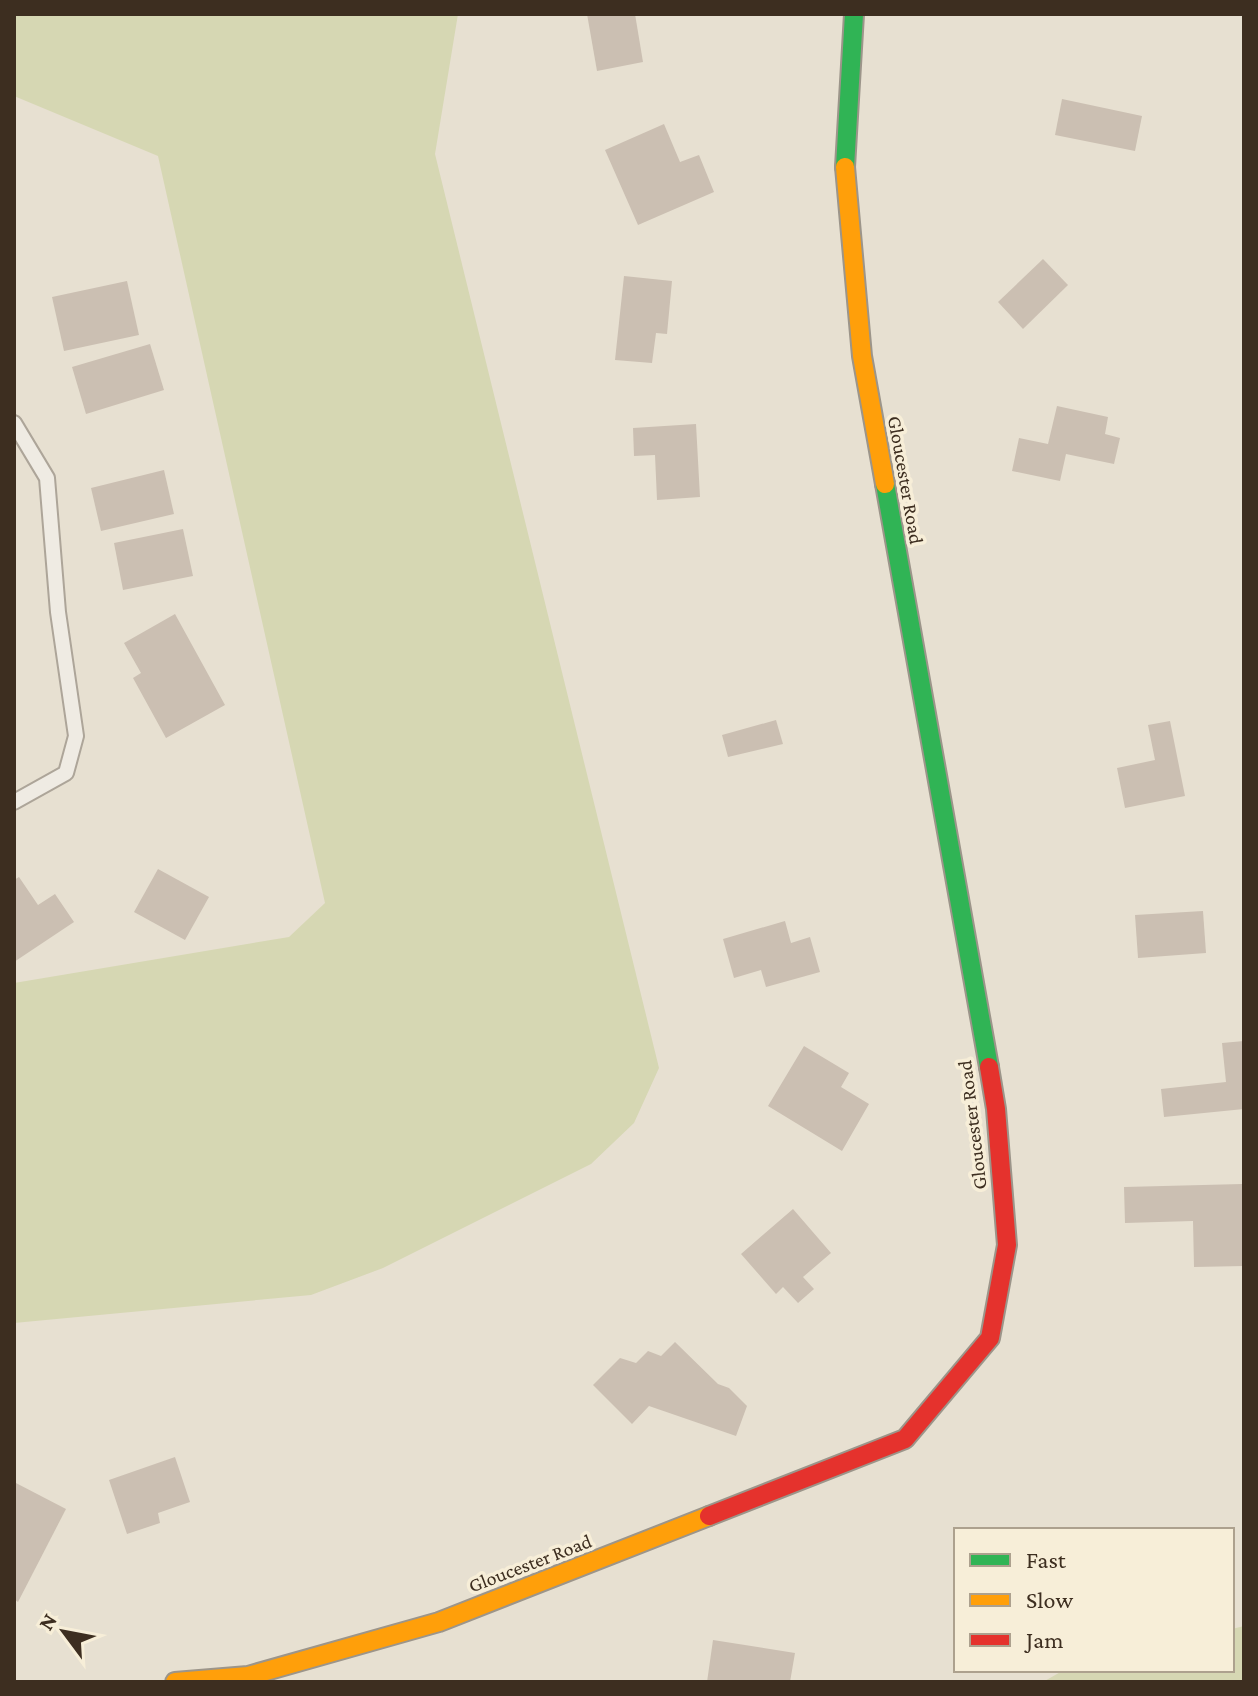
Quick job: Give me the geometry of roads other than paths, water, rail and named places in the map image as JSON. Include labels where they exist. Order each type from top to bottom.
[{"type":"street","name":"Gloucester Road","points":[[175,1682],[248,1676],[439,1622],[905,1439],[990,1338],[1007,1245],[996,1109],[862,356],[844,160],[854,14]]},
{"type":"lane","points":[[14,423],[47,478],[58,612],[76,736],[66,773],[14,802]]}]
